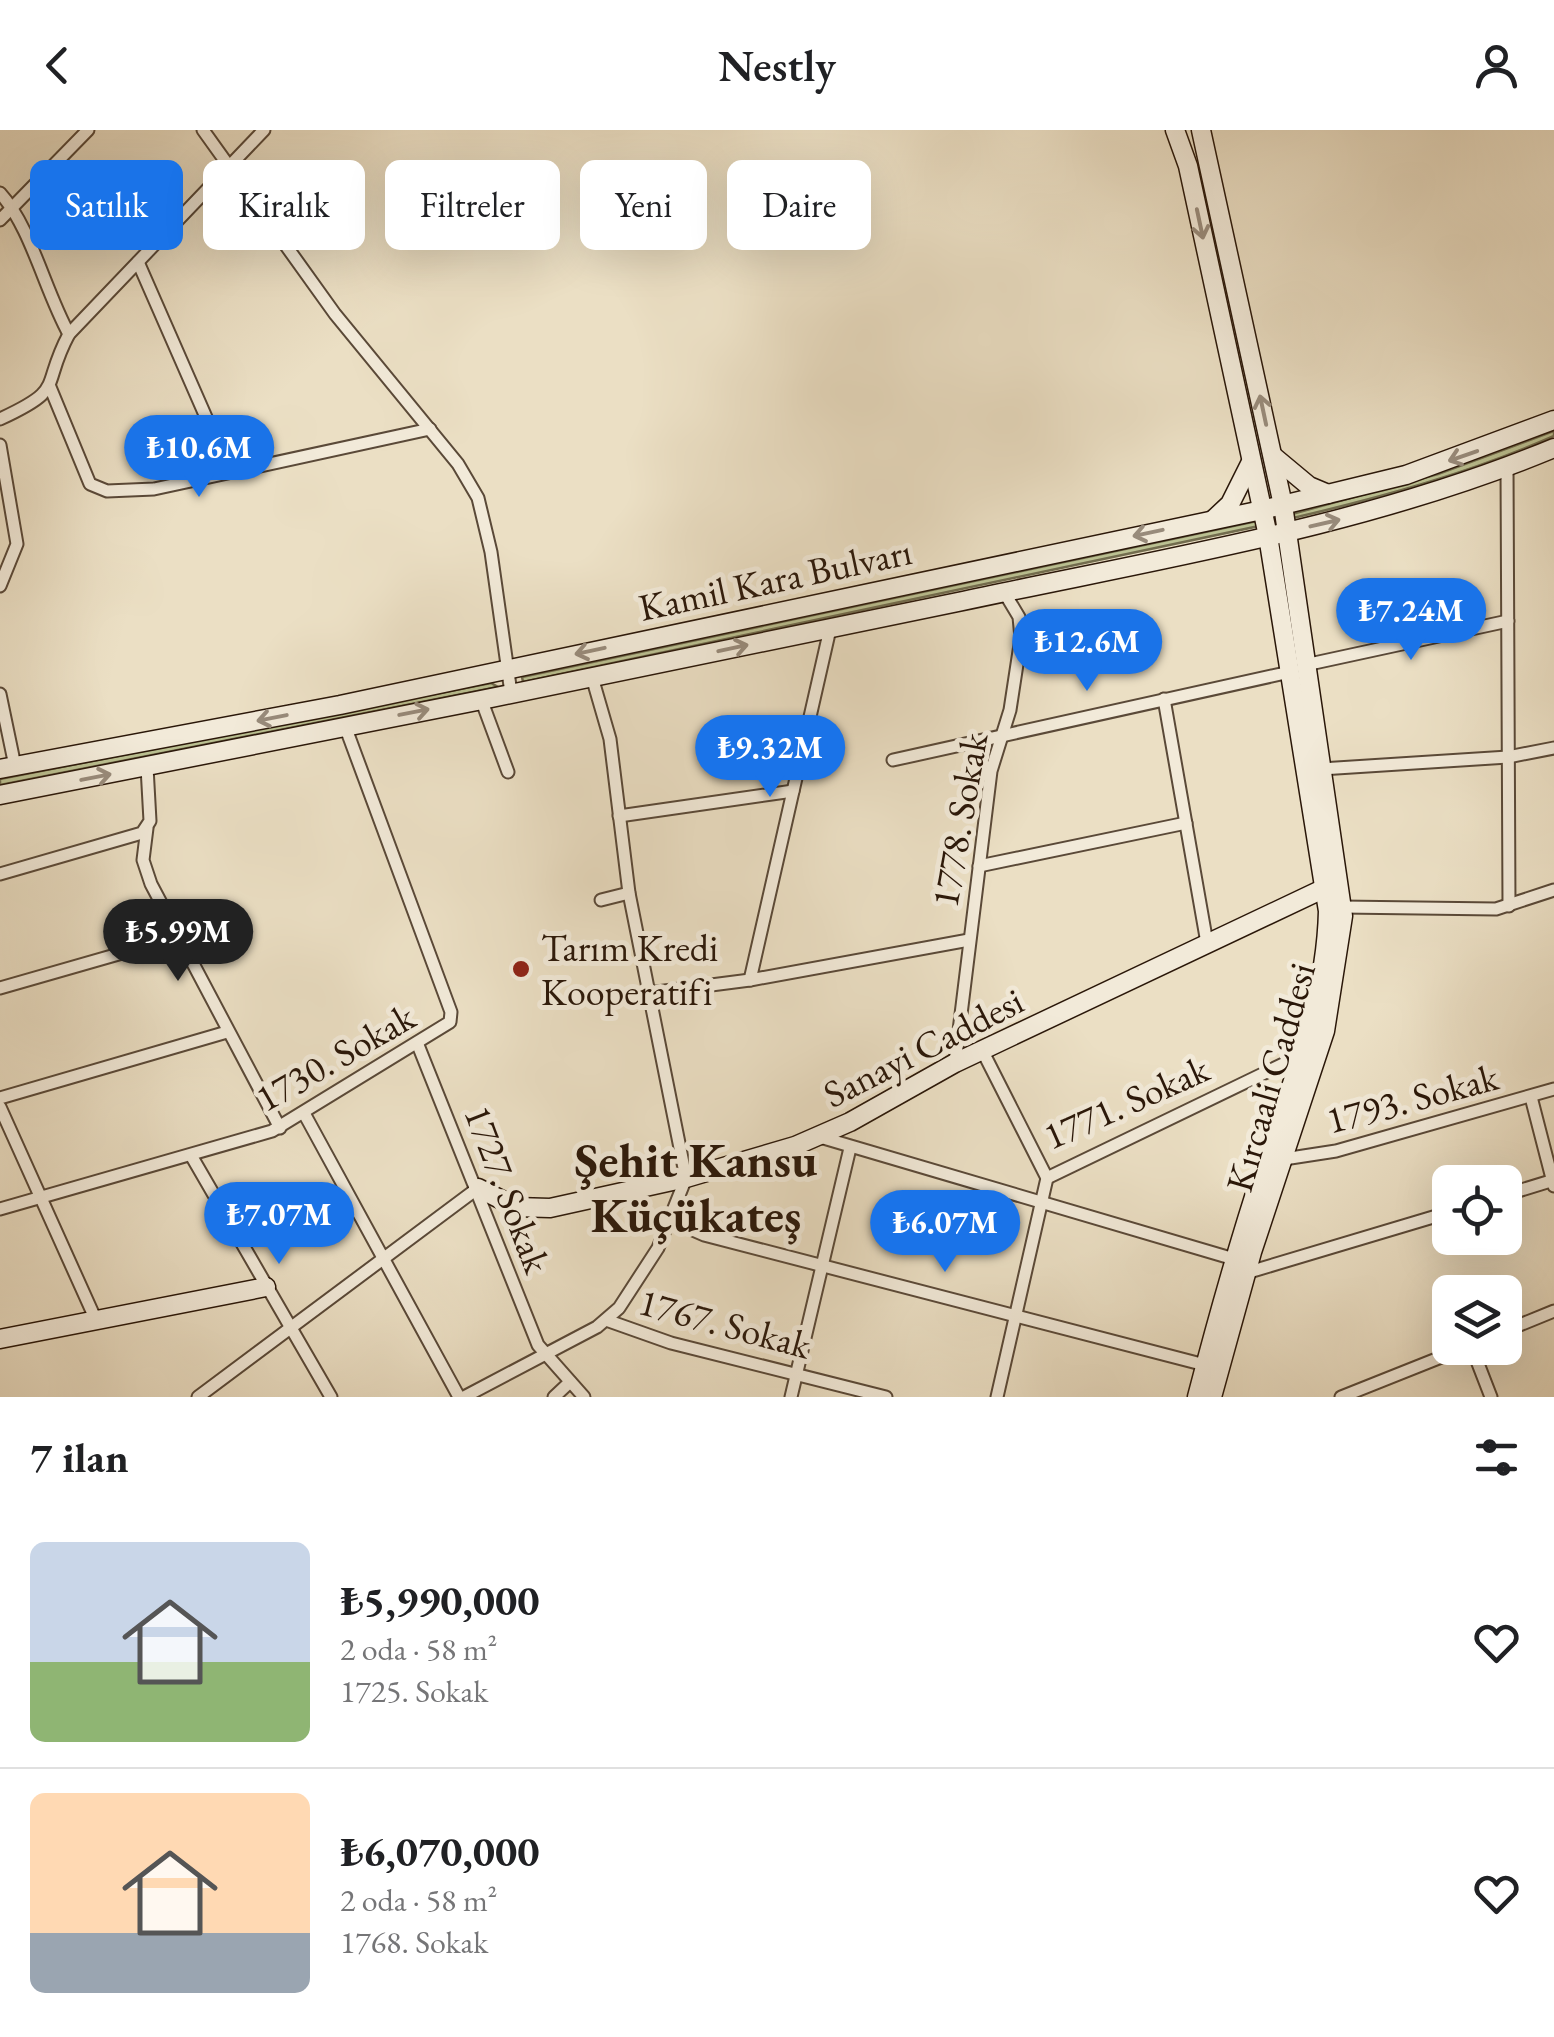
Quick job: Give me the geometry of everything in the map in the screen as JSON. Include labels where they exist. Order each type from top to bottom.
[{"type":"main road","points":[[1175,130],[1188,166],[1262,510],[1277,534]]},
{"type":"main road","points":[[1201,130],[1283,505],[1277,534]]},
{"type":"main road","name":"Kamil Kara Bulvarı","points":[[8,768],[508,669],[1262,510],[1444,463],[1554,420]]},
{"type":"main road","name":"Kamil Kara Bulvarı","points":[[0,796],[1277,534],[1408,500],[1554,448]]},
{"type":"main road","points":[[1273,456],[1309,486],[1328,494]]},
{"type":"main road","points":[[1214,520],[1230,504],[1251,462]]},
{"type":"main road","name":"Kırcaali Caddesi","points":[[1212,1397],[1240,1266],[1302,1055],[1324,960],[1326,888],[1277,534]]},
{"type":"main road","name":"Kırcaali Caddesi","points":[[1197,1397],[1240,1266],[1284,1159],[1325,1031],[1340,950],[1342,907],[1321,770],[1297,668]]},
{"type":"main road","name":"Sanayi Caddesi","points":[[478,1188],[507,1204],[535,1209],[686,1178],[820,1137],[982,1050],[1326,888]]},
{"type":"main road","points":[[0,1339],[266,1287]]},
{"type":"street","points":[[0,220],[88,130]]},
{"type":"street","points":[[204,130],[228,160]]},
{"type":"street","points":[[232,160],[264,130]]},
{"type":"street","points":[[0,419],[37,402],[50,387],[69,334],[203,191]]},
{"type":"street","points":[[0,193],[13,207],[48,297],[69,334]]},
{"type":"street","points":[[291,250],[335,314],[430,429],[478,498],[511,693]]},
{"type":"street","points":[[138,262],[230,472]]},
{"type":"street","points":[[50,387],[90,484],[107,492],[154,489],[430,429]]},
{"type":"street","points":[[0,444],[17,544],[0,586]]},
{"type":"street","points":[[1507,466],[1509,906]]},
{"type":"street","name":"1778. Sokak","points":[[956,1063],[991,771],[1010,710],[1022,630],[1004,592]]},
{"type":"street","points":[[893,760],[1508,621]]},
{"type":"street","points":[[750,980],[830,628]]},
{"type":"street","points":[[305,1115],[462,1397],[606,1320],[644,1273],[672,1220],[686,1178],[629,892],[610,738],[592,677]]},
{"type":"street","points":[[0,694],[8,768]]},
{"type":"street","points":[[1164,698],[1207,943]]},
{"type":"street","points":[[481,699],[508,772]]},
{"type":"street","name":"1730. Sokak","points":[[0,1209],[192,1157],[280,1128],[448,1026],[451,1012],[346,726]]},
{"type":"street","points":[[1321,770],[1508,757],[1554,748]]},
{"type":"street","points":[[147,767],[151,810],[142,850],[146,871],[226,1032],[280,1128]]},
{"type":"street","points":[[619,816],[793,791]]},
{"type":"street","points":[[979,866],[1186,824]]},
{"type":"street","points":[[0,874],[131,837],[147,828]]},
{"type":"street","points":[[1342,907],[1476,911],[1509,906],[1554,890]]},
{"type":"street","points":[[601,900],[629,892]]},
{"type":"street","points":[[0,988],[178,937]]},
{"type":"street","points":[[649,993],[750,980],[968,940]]},
{"type":"street","points":[[0,1098],[226,1032]]},
{"type":"street","name":"1727. Sokak","points":[[418,1045],[544,1354]]},
{"type":"street","name":"1771. Sokak","points":[[982,1050],[1047,1178],[1302,1055]]},
{"type":"street","name":"1793. Sokak","points":[[1284,1159],[1336,1151],[1554,1089]]},
{"type":"street","points":[[1522,1190],[1553,1182],[1531,1097]]},
{"type":"street","points":[[0,1107],[44,1196],[95,1318]]},
{"type":"street","points":[[820,1137],[1240,1266],[1432,1217]]},
{"type":"street","points":[[791,1397],[850,1148]]},
{"type":"street","points":[[192,1157],[330,1397]]},
{"type":"street","points":[[998,1397],[1047,1178]]},
{"type":"street","points":[[202,1396],[478,1188]]},
{"type":"street","points":[[672,1220],[695,1232],[1205,1365]]},
{"type":"street","points":[[1522,1324],[1554,1311]]},
{"type":"street","name":"1767. Sokak","points":[[606,1320],[672,1343],[886,1397]]},
{"type":"street","points":[[544,1354],[584,1397]]},
{"type":"street","points":[[1341,1397],[1432,1361]]},
{"type":"street","points":[[1479,1365],[1491,1397]]},
{"type":"street","points":[[554,1397],[570,1382]]},
{"type":"green space","points":[[1554,431],[1554,436],[1458,473],[1293,518],[1292,514],[1438,474]]},
{"type":"green space","points":[[1257,521],[1259,526],[523,682],[522,677]]},
{"type":"green space","points":[[491,683],[498,687],[0,785],[0,779]]},
{"type":"place","name":"Tarım Kredi Kooperatifi","points":[[521,969]]},
{"type":"district","name":"Şehit Kansu Küçükateş","points":[[696,1188]]}]
